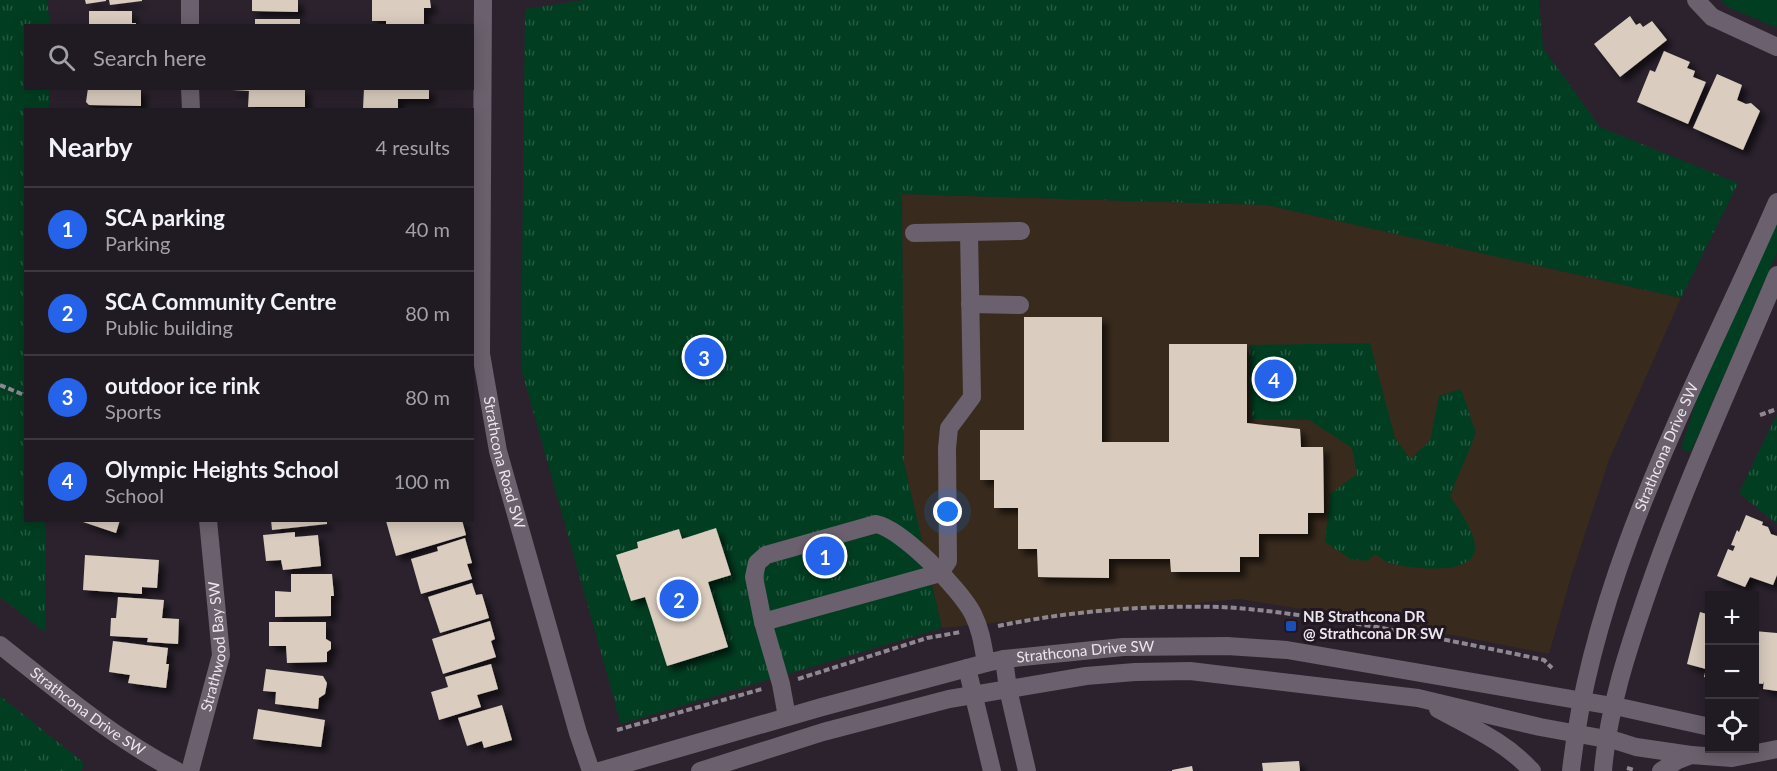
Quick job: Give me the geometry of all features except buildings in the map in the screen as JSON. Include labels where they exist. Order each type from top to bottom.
[{"type":"street","points":[[190,0],[190,24]]},
{"type":"street","name":"Strathcona Road SW","points":[[483,0],[477,140],[481,354],[498,451],[578,733],[591,771]]},
{"type":"street","points":[[1696,0],[1712,17],[1777,47]]},
{"type":"street","points":[[190,90],[191,108]]},
{"type":"street","name":"Strathcona Drive SW","points":[[1570,771],[1586,675],[1612,588],[1686,399],[1745,276],[1777,202]]},
{"type":"street","points":[[914,233],[1021,231]]},
{"type":"street","points":[[763,622],[940,573],[948,561],[947,448],[949,428],[972,397],[969,232]]},
{"type":"street","points":[[1603,771],[1613,706],[1634,629],[1677,509],[1777,275]]},
{"type":"street","points":[[970,304],[1020,304]]},
{"type":"street","name":"Strathwood Bay SW","points":[[190,771],[221,655],[208,522]]},
{"type":"street","points":[[787,717],[754,577],[757,563],[766,555],[876,524],[885,526],[907,542],[955,587],[972,611],[1008,688],[1027,771]]},
{"type":"street","name":"Strathcona Drive SW","points":[[0,645],[107,729],[177,771]]},
{"type":"street","name":"Strathcona Drive SW","points":[[600,771],[787,717],[995,661],[1123,647],[1227,646],[1287,650],[1582,700],[1705,726]]},
{"type":"street","points":[[967,668],[992,771]]},
{"type":"street","name":"Strathcona Drive SW","points":[[700,771],[823,732],[930,704],[1008,688],[1086,676],[1135,672],[1190,671],[1418,698],[1540,727],[1575,732],[1636,747],[1691,755],[1732,758],[1765,749]]},
{"type":"street","points":[[1418,698],[1498,742],[1515,754],[1532,771]]},
{"type":"street","points":[[1661,771],[1691,755]]},
{"type":"path","points":[[0,384],[24,395]]},
{"type":"path","points":[[1760,415],[1777,409]]},
{"type":"path","points":[[1627,768],[1634,770]]},
{"type":"shaded area","points":[[902,194],[1267,205],[1681,298],[1609,460],[1549,654],[1396,624],[1239,599],[942,628],[904,463]]},
{"type":"green space","points":[[0,0],[47,0],[50,24],[24,24],[24,90],[49,90],[49,108],[24,108],[24,522],[46,522],[45,632],[0,597]]},
{"type":"green space","points":[[584,0],[1539,0],[1543,48],[1600,127],[1738,183],[1681,298],[1267,205],[902,194],[904,463],[942,628],[621,724],[521,368],[525,9]]},
{"type":"green space","points":[[1721,0],[1777,0],[1777,28],[1728,7]]},
{"type":"green space","points":[[1777,218],[1777,253],[1691,452],[1681,449],[1696,401]]},
{"type":"green space","points":[[1370,343],[1395,438],[1410,459],[1430,441],[1439,396],[1461,389],[1476,433],[1450,496],[1466,522],[1475,544],[1471,559],[1462,564],[1438,569],[1411,567],[1388,562],[1375,554],[1367,561],[1350,559],[1325,542],[1330,494],[1357,474],[1352,448],[1309,420],[1251,419],[1249,345]]},
{"type":"green space","points":[[1777,414],[1777,524],[1739,493]]},
{"type":"green space","points":[[0,696],[84,763],[82,771],[0,771]]},
{"type":"place","name":"outdoor ice rink","points":[[704,357]]},
{"type":"place","name":"Olympic Heights School","points":[[1274,379]]},
{"type":"place","name":"SCA parking","points":[[825,556]]},
{"type":"place","name":"SCA Community Centre","points":[[679,599]]},
{"type":"place","name":"NB Strathcona DR @ Strathcona DR SW","points":[[1291,626]]}]
